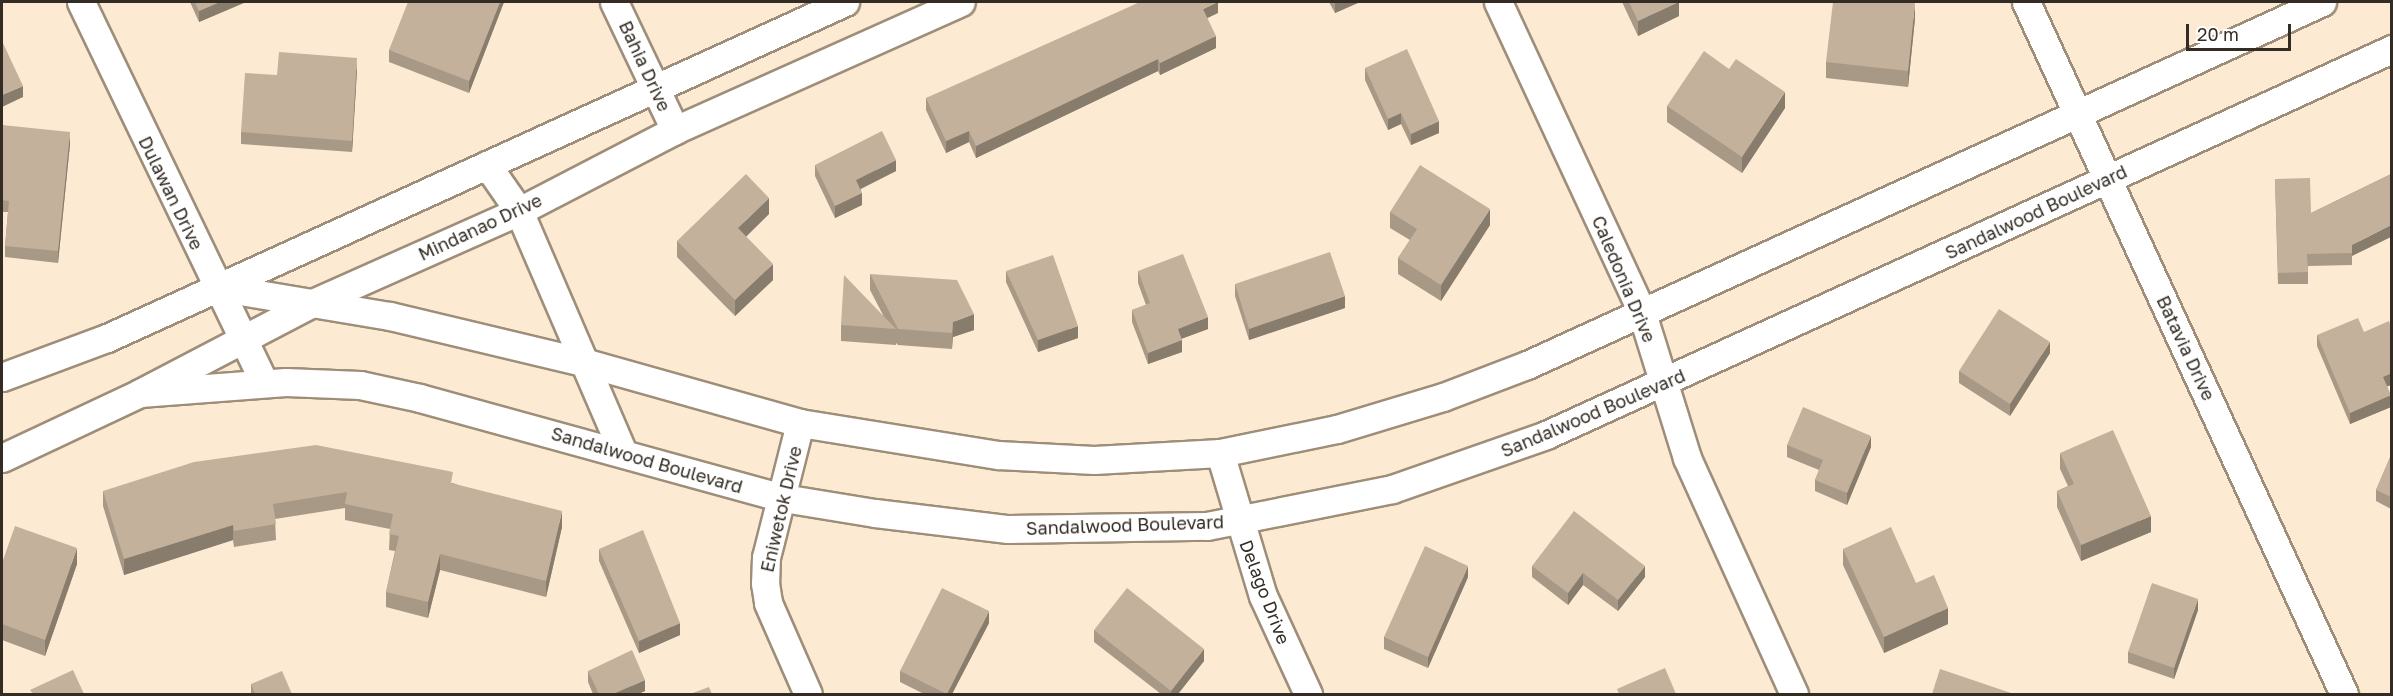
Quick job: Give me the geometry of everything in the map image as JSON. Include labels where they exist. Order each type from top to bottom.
[{"type":"street","name":"Dulawan Drive","points":[[81,2],[242,341],[264,382]]},
{"type":"street","name":"Bahia Drive","points":[[614,2],[675,130]]},
{"type":"street","points":[[2,377],[107,338],[845,2]]},
{"type":"street","name":"Mindanao Drive","points":[[2,458],[140,393],[308,305],[519,211],[675,130],[961,2]]},
{"type":"street","name":"Caledonia Drive","points":[[1498,2],[1641,310],[1687,458],[1794,694]]},
{"type":"street","name":"Batavia Drive","points":[[2026,2],[2344,694]]},
{"type":"street","points":[[216,287],[308,305],[390,316],[583,362],[800,423],[998,455],[1094,460],[1220,453],[1337,429],[1443,397],[1527,365],[1641,310],[2322,2]]},
{"type":"street","name":"Sandalwood Boulevard","points":[[140,393],[264,382],[360,386],[623,452],[783,498],[949,525],[1008,529],[1159,528],[1238,520],[1371,494],[1460,468],[1664,383],[2391,49]]},
{"type":"street","points":[[487,165],[519,211],[623,452]]},
{"type":"street","name":"Eniwetok Drive","points":[[800,423],[783,498],[766,557],[765,583],[768,603],[808,694]]},
{"type":"street","name":"Delago Drive","points":[[1220,453],[1238,520],[1263,596],[1308,694]]},
{"type":"building","points":[[195,2],[220,2],[199,11]]},
{"type":"building","points":[[408,2],[500,2],[469,81],[389,50]]},
{"type":"building","points":[[1140,2],[1218,2],[1203,9],[1216,36],[1160,63],[1158,59],[976,146],[969,131],[946,141],[926,98]]},
{"type":"building","points":[[1629,2],[1679,2],[1638,21]]},
{"type":"building","points":[[1833,2],[1915,3],[1908,71],[1826,62]]},
{"type":"building","points":[[2,41],[23,86],[2,95]]},
{"type":"building","points":[[1407,49],[1439,121],[1411,134],[1401,113],[1388,119],[1365,68]]},
{"type":"building","points":[[1704,51],[1729,69],[1736,59],[1785,92],[1742,157],[1667,106]]},
{"type":"building","points":[[279,52],[357,58],[352,141],[241,132],[245,73],[277,75]]},
{"type":"building","points":[[2,125],[70,132],[58,251],[5,246],[9,201],[2,200]]},
{"type":"building","points":[[882,131],[896,160],[856,180],[862,193],[835,206],[815,165]]},
{"type":"building","points":[[1420,165],[1490,209],[1441,285],[1398,258],[1417,229],[1390,212]]},
{"type":"building","points":[[746,174],[769,198],[738,228],[773,264],[735,300],[677,241]]},
{"type":"building","points":[[2391,174],[2391,225],[2352,245],[2352,253],[2307,254],[2308,272],[2278,273],[2275,179],[2310,178],[2311,213]]},
{"type":"building","points":[[1330,252],[1345,296],[1249,329],[1235,284]]},
{"type":"building","points":[[1183,254],[1208,317],[1178,329],[1182,340],[1148,353],[1132,310],[1150,303],[1138,271]]},
{"type":"building","points":[[1053,255],[1078,326],[1038,340],[1006,271]]},
{"type":"building","points":[[870,274],[957,280],[974,314],[953,322],[952,333],[898,329]]},
{"type":"building","points":[[844,275],[896,329],[841,325]]},
{"type":"building","points":[[1999,309],[2050,342],[2010,404],[1959,371]]},
{"type":"building","points":[[2358,318],[2364,332],[2389,321],[2391,373],[2383,377],[2391,395],[2350,413],[2317,335]]},
{"type":"building","points":[[1803,407],[1871,436],[1847,493],[1815,480],[1823,460],[1787,445]]},
{"type":"building","points":[[2113,430],[2151,516],[2081,545],[2057,491],[2074,484],[2060,453]]},
{"type":"building","points":[[316,445],[453,472],[451,483],[562,511],[546,581],[440,554],[428,602],[386,592],[399,536],[389,534],[393,514],[345,504],[347,492],[273,504],[276,524],[234,531],[233,525],[124,559],[103,491],[194,462]]},
{"type":"building","points":[[2391,455],[2391,497],[2376,490]]},
{"type":"building","points":[[1574,511],[1645,566],[1618,600],[1583,573],[1568,593],[1532,566]]},
{"type":"building","points":[[15,526],[77,548],[45,640],[2,624],[2,563]]},
{"type":"building","points":[[1891,527],[1916,583],[1934,575],[1948,608],[1884,637],[1843,549]]},
{"type":"building","points":[[643,530],[680,623],[639,641],[599,549]]},
{"type":"building","points":[[1425,546],[1468,566],[1428,657],[1384,637]]},
{"type":"building","points":[[2152,583],[2198,599],[2174,668],[2128,652]]},
{"type":"building","points":[[942,588],[989,611],[947,694],[900,671]]},
{"type":"building","points":[[1127,588],[1204,649],[1171,691],[1094,630]]},
{"type":"building","points":[[632,650],[645,680],[613,694],[599,694],[588,671]]},
{"type":"building","points":[[1665,668],[1676,694],[1619,694],[1617,689]]},
{"type":"building","points":[[1940,669],[2014,694],[1932,694]]},
{"type":"building","points":[[73,670],[84,694],[33,694],[30,690]]},
{"type":"building","points":[[282,671],[292,694],[255,694],[251,684]]},
{"type":"building","points":[[709,687],[712,694],[690,694]]}]
